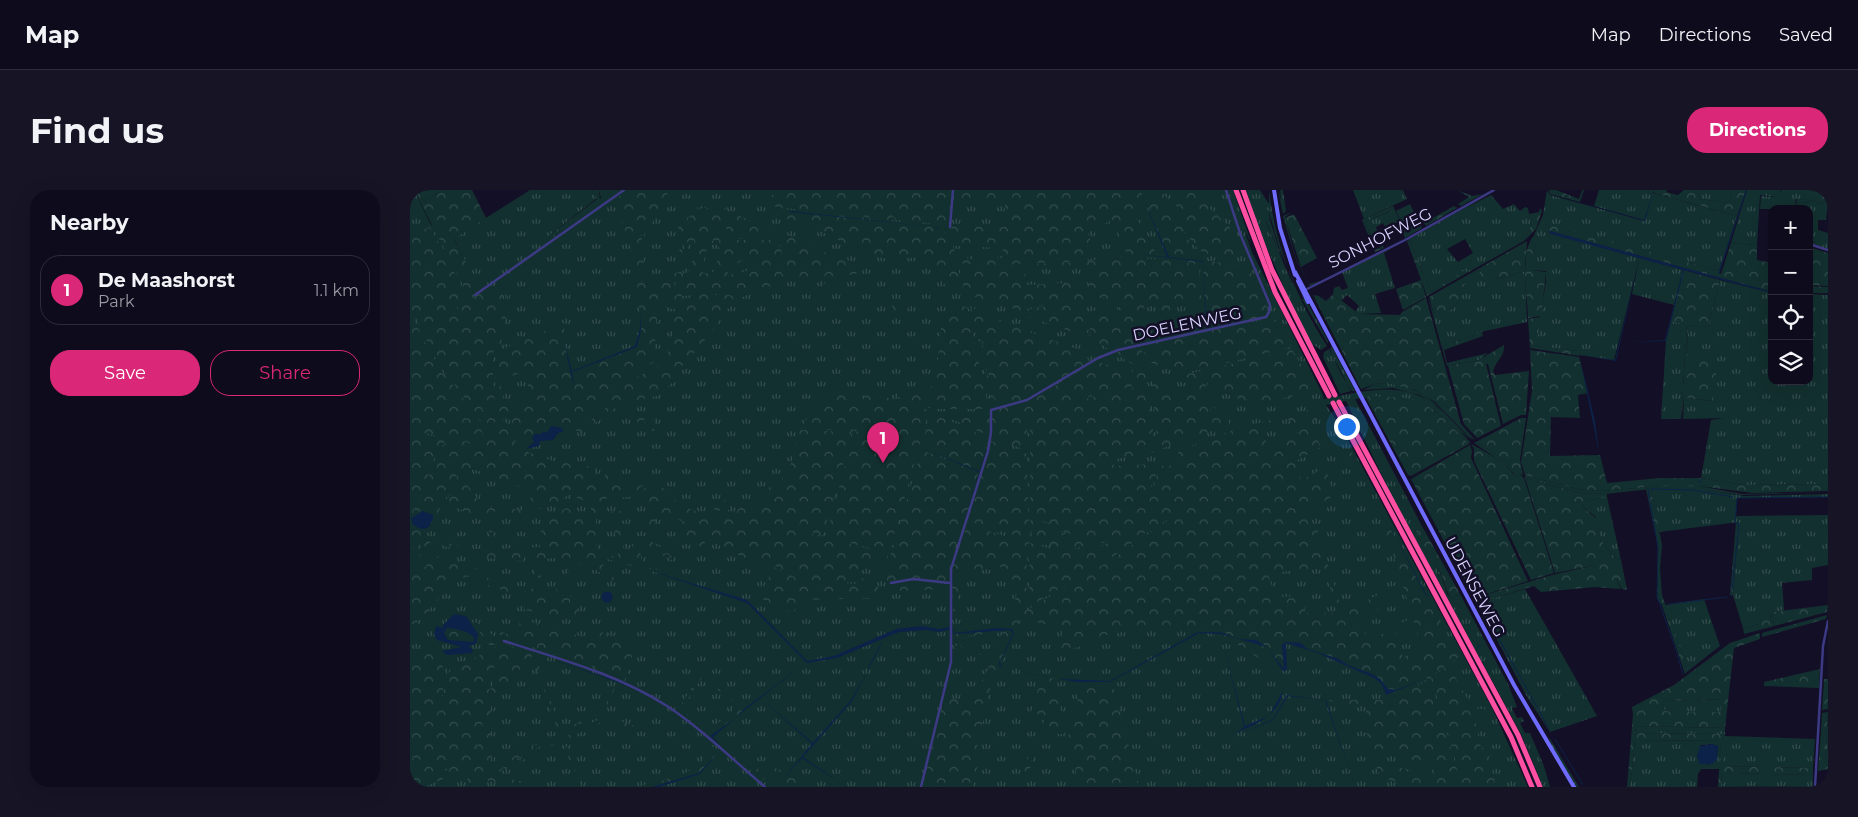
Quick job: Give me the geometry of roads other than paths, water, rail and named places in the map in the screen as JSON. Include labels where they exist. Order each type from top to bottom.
[{"type":"highway","points":[[1236,190],[1275,292],[1332,395],[1276,278],[1243,190]]},
{"type":"highway","points":[[1532,787],[1510,737],[1336,403],[1518,735],[1540,787]]},
{"type":"street","points":[[475,295],[624,190]]},
{"type":"street","points":[[950,227],[953,190]]},
{"type":"street","name":"DOELENWEG","points":[[950,583],[953,562],[989,448],[990,410],[1027,400],[1098,358],[1118,350],[1266,318],[1270,305],[1241,236],[1226,190]]},
{"type":"street","name":"UDENSEWEG","points":[[1274,190],[1280,228],[1295,272],[1313,308],[1514,685],[1574,787]]},
{"type":"street","name":"SONHOFWEG","points":[[1304,290],[1405,240],[1494,190]]},
{"type":"street","points":[[1813,245],[1828,250]]},
{"type":"street","points":[[891,583],[913,579],[950,583],[950,668],[921,787]]},
{"type":"street","points":[[1815,787],[1823,646],[1828,621]]},
{"type":"street","points":[[504,641],[614,678],[636,688],[675,712],[764,787]]},
{"type":"water","points":[[1654,190],[1645,221],[1550,194],[1644,220]]},
{"type":"water","points":[[1747,190],[1719,275],[1719,271]]},
{"type":"water","points":[[1145,202],[1169,257],[1203,261],[1207,328],[1203,262],[1138,254],[1167,257]]},
{"type":"water","points":[[790,211],[944,228],[790,212]]},
{"type":"water","points":[[1548,232],[1768,292],[1684,270],[1666,341],[1626,342],[1665,340],[1683,270]]},
{"type":"water","points":[[1639,260],[1616,361],[1580,355],[1615,360]]},
{"type":"water","points":[[640,313],[641,330],[637,347],[572,372],[574,388],[564,342],[572,371],[635,346],[640,329]]},
{"type":"water","points":[[1580,359],[1595,421],[1599,453]]},
{"type":"water","points":[[551,426],[562,428],[563,432],[558,433],[553,440],[540,441],[539,446],[526,449],[534,442],[532,437],[535,434],[541,434],[543,431],[547,433]]},
{"type":"water","points":[[989,441],[964,521],[979,472],[921,448],[979,471]]},
{"type":"water","points":[[423,511],[433,515],[433,519],[428,528],[421,529],[413,525],[411,518]]},
{"type":"water","points":[[1390,527],[1429,599],[1424,592]]},
{"type":"water","points":[[648,570],[747,600],[807,661],[834,656],[896,629],[922,626],[939,629],[950,627],[950,629],[940,632],[926,630],[899,632],[837,658],[807,663],[747,603]]},
{"type":"water","points":[[607,591],[613,597],[607,603],[601,597]]},
{"type":"water","points":[[454,614],[466,616],[478,634],[476,644],[468,646],[473,650],[472,653],[447,655],[442,651],[462,647],[437,640],[434,634],[436,626],[443,628],[443,625]],"holes":[[[447,628],[468,633],[474,637],[474,642],[448,640],[444,633]]]},
{"type":"water","points":[[952,627],[955,633],[996,628],[1012,629],[1014,634],[1000,662],[1001,667],[1056,679],[1000,667],[999,663],[1013,634],[1010,630],[954,634]]},
{"type":"water","points":[[1220,632],[1239,639],[1256,640],[1267,647],[1221,634],[1199,633],[1110,682],[1076,682],[1059,679],[1110,681],[1196,633]]},
{"type":"water","points":[[1222,640],[1245,726],[1267,717],[1232,735],[1244,727]]},
{"type":"water","points":[[1285,642],[1301,643],[1307,649],[1339,659],[1348,665],[1372,674],[1380,679],[1388,689],[1396,690],[1428,678],[1386,695],[1381,683],[1374,678],[1320,654],[1286,643],[1287,670],[1283,671],[1268,649],[1284,669],[1282,645]]},
{"type":"water","points":[[545,657],[614,680],[644,695],[617,682]]},
{"type":"water","points":[[804,664],[736,717],[744,709]]},
{"type":"water","points":[[867,672],[852,701],[803,757],[842,784],[802,758],[783,779],[812,744],[763,700],[813,743],[851,700]]},
{"type":"water","points":[[1283,691],[1276,708],[1270,715]]},
{"type":"water","points":[[1287,695],[1326,700],[1355,787],[1325,700],[1288,696],[1273,720],[1241,734],[1273,719]]},
{"type":"water","points":[[734,719],[713,737],[723,748],[710,736]]},
{"type":"water","points":[[1712,744],[1718,746],[1717,760],[1712,764],[1700,764],[1697,757],[1700,746]]},
{"type":"water","points":[[719,752],[700,774],[659,787],[652,787],[699,773]]},
{"type":"waterway","points":[[1648,489],[1658,548],[1657,596],[1683,674]]},
{"type":"waterway","points":[[1651,489],[1693,490],[1733,497]]},
{"type":"waterway","points":[[1732,590],[1739,523],[1735,523],[1737,498],[1828,497]]},
{"type":"waterway","points":[[1669,604],[1727,597]]},
{"type":"waterway","points":[[1499,639],[1549,729]]},
{"type":"waterway","points":[[868,669],[881,644]]},
{"type":"waterway","points":[[1555,739],[1583,785]]},
{"type":"place","name":"De Maashorst","points":[[883,463]]}]
